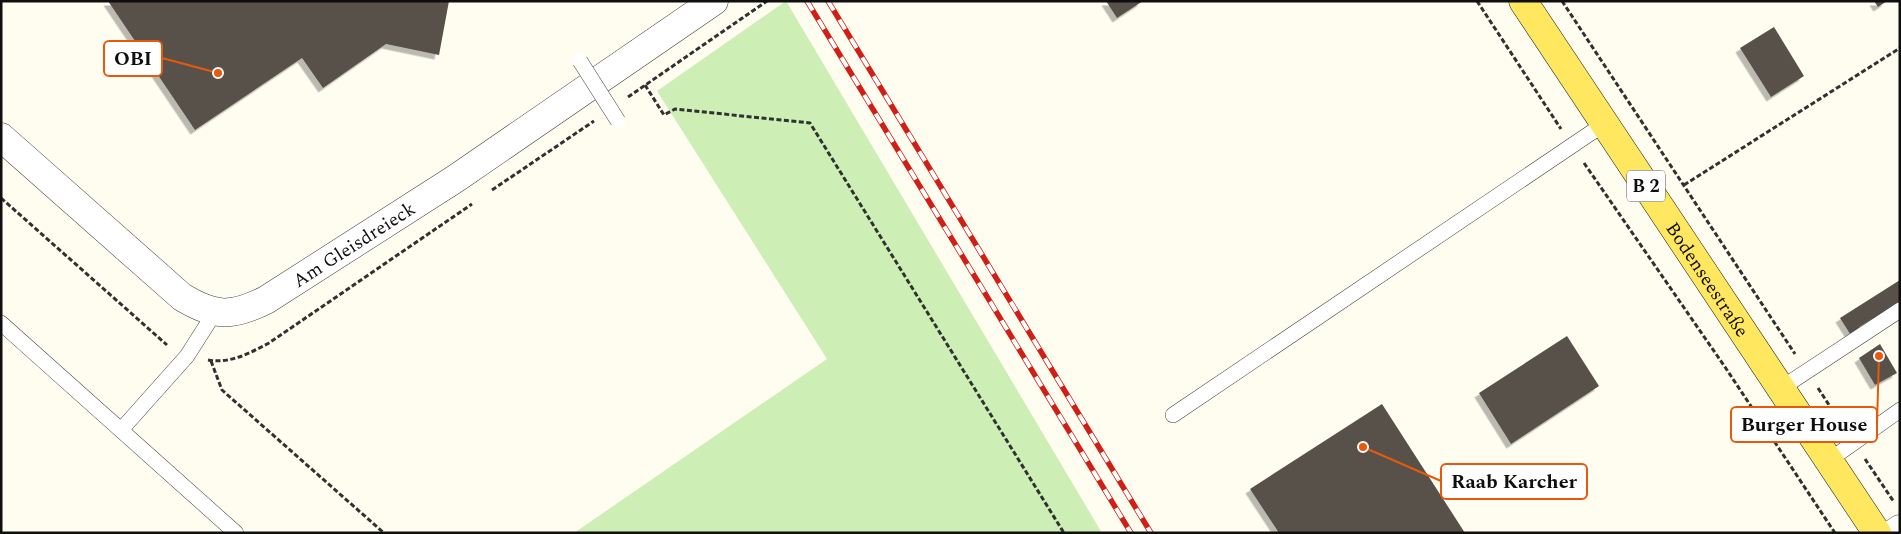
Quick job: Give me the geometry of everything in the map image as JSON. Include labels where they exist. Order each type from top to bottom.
[{"type":"main road","name":"Bodenseestraße","points":[[1522,1],[1877,533]]},
{"type":"street","name":"Am Gleisdreieck","points":[[1,137],[168,286],[197,306],[215,312],[233,312],[251,308],[280,292],[455,179],[714,1]]},
{"type":"street","points":[[1894,533],[1897,516]]},
{"type":"lane","points":[[580,61],[618,121]]},
{"type":"lane","points":[[1173,415],[1604,124]]},
{"type":"lane","points":[[1780,389],[1900,310]]},
{"type":"lane","points":[[121,430],[187,356],[215,312]]},
{"type":"lane","points":[[1,323],[236,533]]},
{"type":"lane","points":[[1828,461],[1900,410]]},
{"type":"path","points":[[1477,1],[1572,145],[1725,367],[1835,533]]},
{"type":"path","points":[[1562,1],[1854,441],[1897,516]]},
{"type":"path","points":[[1684,185],[1900,48]]},
{"type":"path","points":[[645,85],[664,115],[675,109],[810,123],[1064,533]]},
{"type":"path","points":[[1,198],[170,347],[187,356],[211,361],[222,390],[384,533]]},
{"type":"green space","points":[[786,1],[1102,533],[574,533],[827,359],[657,91]]},
{"type":"building","points":[[108,1],[449,1],[439,55],[386,44],[323,88],[302,58],[195,130]]},
{"type":"building","points":[[1106,1],[1143,1],[1117,18]]},
{"type":"building","points":[[1874,1],[1887,1],[1878,7]]},
{"type":"building","points":[[1774,27],[1804,76],[1771,97],[1740,48]]},
{"type":"building","points":[[1900,280],[1900,302],[1859,327],[1861,331],[1852,337],[1840,318]]},
{"type":"building","points":[[1567,336],[1599,386],[1511,444],[1479,393]]},
{"type":"building","points":[[1880,344],[1897,373],[1875,385],[1859,358]]},
{"type":"building","points":[[1382,404],[1465,533],[1279,533],[1250,489]]},
{"type":"railway","points":[[807,1],[1131,533]]},
{"type":"railway","points":[[828,1],[1151,533]]},
{"type":"place","name":"OBI","points":[[218,73]]},
{"type":"place","name":"Burger House","points":[[1879,356]]},
{"type":"place","name":"Raab Karcher","points":[[1363,447]]}]
